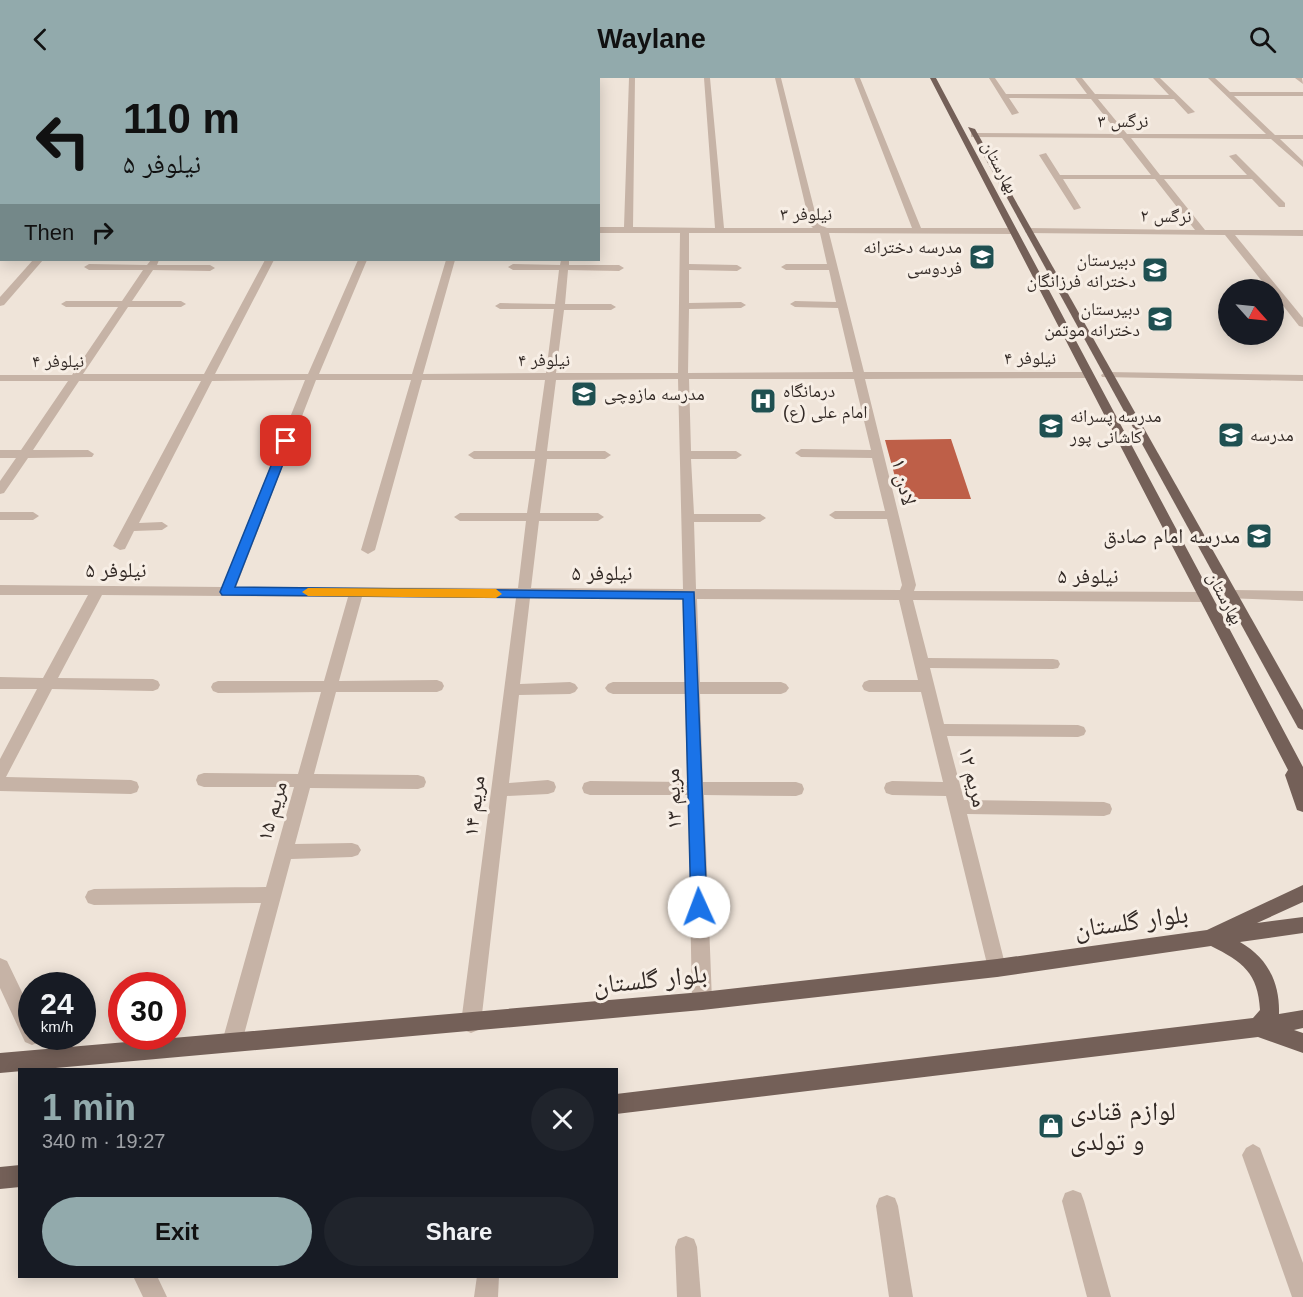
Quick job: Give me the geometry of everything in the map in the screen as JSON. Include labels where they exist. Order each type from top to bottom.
[{"type":"main road","name":"بهارستان","points":[[933,78],[1303,783]]},
{"type":"main road","name":"بهارستان","points":[[941,78],[1029,231],[1106,375],[1303,724]]},
{"type":"main road","points":[[1013,231],[1029,231]]},
{"type":"main road","points":[[1088,375],[1106,375]]},
{"type":"main road","points":[[1287,755],[1303,805]]},
{"type":"main road","points":[[1211,937],[1303,892]]},
{"type":"main road","name":"بلوار گلستان","points":[[0,1063],[702,1001],[997,968],[1303,925]]},
{"type":"main road","points":[[1211,937],[1238,949],[1256,963],[1266,978],[1270,993],[1270,1013],[1258,1026]]},
{"type":"main road","points":[[618,1104],[1303,1019]]},
{"type":"main road","points":[[1258,1026],[1303,1043]]},
{"type":"main road","points":[[0,1178],[18,1176]]},
{"type":"street","points":[[628,230],[632,78]]},
{"type":"street","points":[[706,78],[720,230]]},
{"type":"street","name":"لادن ۱","points":[[778,78],[814,225],[824,230],[909,585],[905,596]]},
{"type":"street","points":[[857,78],[918,231]]},
{"type":"street","points":[[992,78],[1015,113]]},
{"type":"street","points":[[1078,78],[1202,232]]},
{"type":"street","points":[[1156,78],[1191,112]]},
{"type":"street","points":[[1211,78],[1303,165]]},
{"type":"street","points":[[1298,78],[1303,82]]},
{"type":"street","points":[[1227,94],[1303,94]]},
{"type":"street","points":[[1004,96],[1175,97]]},
{"type":"street","name":"نرگس ۳","points":[[974,135],[1303,137]]},
{"type":"street","points":[[1042,155],[1077,208]]},
{"type":"street","points":[[1233,156],[1282,205]]},
{"type":"street","points":[[1057,177],[1254,177]]},
{"type":"street","name":"نیلوفر ۳","points":[[600,230],[1013,231]]},
{"type":"street","name":"مریم ۱۳","points":[[685,230],[683,376],[702,1001]]},
{"type":"street","name":"نرگس ۲","points":[[1029,231],[1303,233]]},
{"type":"street","points":[[1228,233],[1303,324]]},
{"type":"street","points":[[0,303],[37,261]]},
{"type":"street","points":[[120,546],[268,261]]},
{"type":"street","points":[[227,592],[312,377],[362,261]]},
{"type":"street","points":[[368,550],[450,261]]},
{"type":"street","points":[[0,490],[153,263]]},
{"type":"street","points":[[89,267],[153,263],[210,268]]},
{"type":"street","points":[[513,267],[565,263],[619,268]]},
{"type":"street","name":"مریم ۱۴","points":[[471,1023],[565,263]]},
{"type":"street","points":[[684,267],[737,268]]},
{"type":"street","points":[[786,267],[833,267]]},
{"type":"street","points":[[0,286],[15,286]]},
{"type":"street","points":[[66,304],[181,304]]},
{"type":"street","points":[[795,304],[842,304]]},
{"type":"street","points":[[500,306],[611,307]]},
{"type":"street","points":[[684,306],[741,306]]},
{"type":"street","name":"نیلوفر ۴","points":[[0,378],[1088,375]]},
{"type":"street","points":[[1106,375],[1303,378]]},
{"type":"street","points":[[801,453],[877,454]]},
{"type":"street","points":[[0,454],[88,454]]},
{"type":"street","points":[[474,454],[605,455]]},
{"type":"street","points":[[685,455],[736,455]]},
{"type":"street","points":[[835,515],[892,515]]},
{"type":"street","points":[[0,516],[33,516]]},
{"type":"street","points":[[460,517],[598,517]]},
{"type":"street","points":[[687,518],[760,518]]},
{"type":"street","points":[[129,527],[162,526]]},
{"type":"street","name":"نیلوفر ۵","points":[[0,590],[1204,597]]},
{"type":"street","points":[[0,774],[97,591]]},
{"type":"street","name":"مریم ۱۵","points":[[232,1042],[356,592]]},
{"type":"street","points":[[1231,595],[1303,596]]},
{"type":"street","name":"مریم ۱۲","points":[[905,596],[997,968]]},
{"type":"street","points":[[922,663],[1053,664]]},
{"type":"street","points":[[0,683],[153,686]]},
{"type":"street","points":[[218,687],[436,686]]},
{"type":"street","points":[[869,686],[927,686]]},
{"type":"street","points":[[511,690],[570,688]]},
{"type":"street","points":[[613,688],[781,688]]},
{"type":"street","points":[[938,730],[1078,731]]},
{"type":"street","points":[[204,780],[418,782]]},
{"type":"street","points":[[0,784],[131,787]]},
{"type":"street","points":[[499,790],[548,787]]},
{"type":"street","points":[[590,788],[796,789]]},
{"type":"street","points":[[892,788],[953,789]]},
{"type":"street","points":[[958,807],[1104,808]]},
{"type":"street","points":[[284,852],[352,850]]},
{"type":"street","points":[[94,897],[272,895]]},
{"type":"street","points":[[0,967],[18,1006]]},
{"type":"street","points":[[38,1050],[42,1059]]},
{"type":"street","points":[[1253,1155],[1303,1295]]},
{"type":"street","points":[[1073,1202],[1098,1297]]},
{"type":"street","points":[[887,1206],[901,1297]]},
{"type":"street","points":[[686,1247],[689,1297]]},
{"type":"street","points":[[145,1278],[155,1297]]},
{"type":"street","points":[[486,1297],[488,1278]]},
{"type":"building","points":[[951,439],[971,499],[901,499],[885,440]]},
{"type":"slow traffic","points":[[308,592],[496,594]]},
{"type":"place","name":"مدرسه دخترانه فردوسی","points":[[982,257]]},
{"type":"place","name":"دبیرستان دخترانه فرزانگان","points":[[1155,270]]},
{"type":"place","name":"دبیرستان دخترانه موتمن","points":[[1160,319]]},
{"type":"place","name":"مدرسه مازوچی","points":[[584,394]]},
{"type":"place","name":"درمانگاه امام علی (ع)","points":[[763,401]]},
{"type":"place","name":"مدرسه پسرانه کاشانی پور","points":[[1051,426]]},
{"type":"place","name":"مدرسه","points":[[1231,435]]},
{"type":"place","name":"مدرسه امام صادق","points":[[1259,536]]},
{"type":"place","name":"لوازم قنادی و تولدی","points":[[1051,1126]]},
{"type":"route","points":[[286,441],[227,592],[689,595],[699,907]]}]
